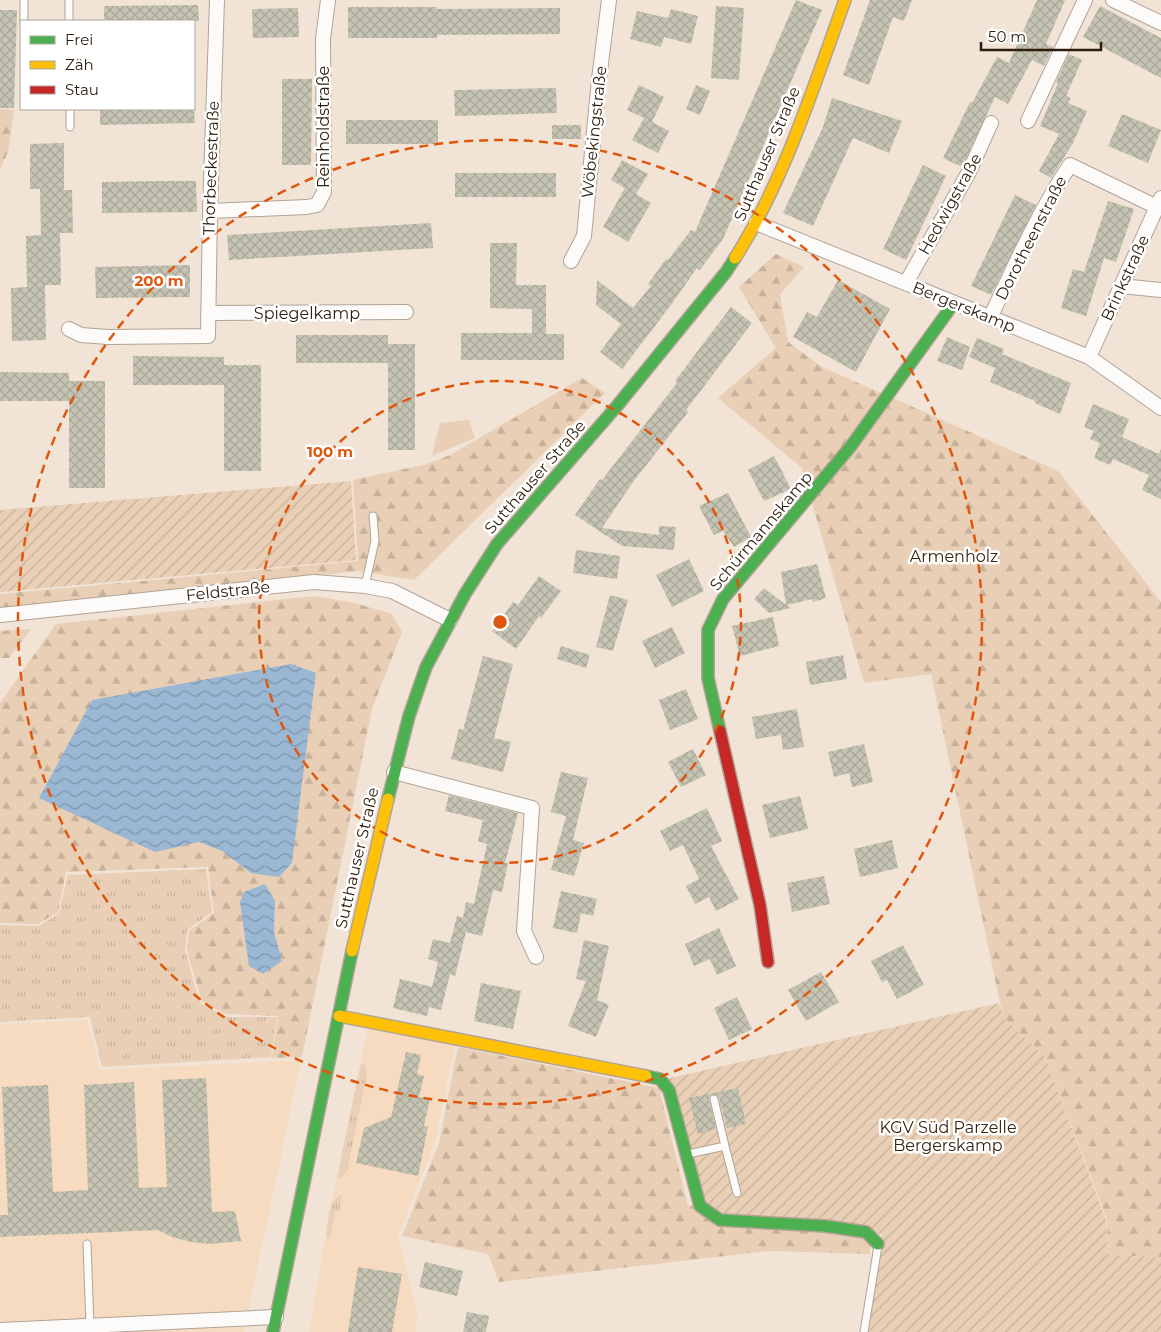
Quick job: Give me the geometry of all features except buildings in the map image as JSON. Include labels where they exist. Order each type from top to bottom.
[{"type":"street","name":"Thorbeckestraße","points":[[68,329],[81,335],[108,337],[208,336],[217,0]]},
{"type":"street","name":"Reinholdstraße","points":[[210,211],[317,205],[324,192],[323,39],[328,0]]},
{"type":"street","name":"Wöbekingstraße","points":[[570,261],[584,236],[608,0]]},
{"type":"street","name":"Sutthauser Straße","points":[[273,1332],[349,966],[394,772],[409,716],[426,667],[450,620],[481,567],[497,544],[612,412],[742,250],[756,224],[805,113],[845,0]]},
{"type":"street","points":[[1028,121],[1085,0]]},
{"type":"street","points":[[1113,0],[1161,23]]},
{"type":"street","name":"Hedwigstraße","points":[[906,283],[969,172],[991,123]]},
{"type":"street","name":"Dorotheenstraße","points":[[990,318],[1050,194],[1070,164],[1159,203]]},
{"type":"street","name":"Brinkstraße","points":[[1088,357],[1159,203]]},
{"type":"street","name":"Bergerskamp","points":[[756,224],[1088,357],[1161,408]]},
{"type":"street","points":[[1121,286],[1161,290]]},
{"type":"street","name":"Schürmannskamp","points":[[768,962],[760,905],[708,678],[708,630],[723,599],[851,446],[954,302]]},
{"type":"street","name":"Spiegelkamp","points":[[208,314],[406,312]]},
{"type":"street","name":"Feldstraße","points":[[0,615],[314,582],[365,586],[392,591],[450,620]]},
{"type":"street","points":[[394,772],[532,808],[524,931],[536,957]]},
{"type":"street","points":[[339,1016],[660,1079],[669,1090],[700,1206],[720,1220],[825,1226],[866,1232],[878,1244]]},
{"type":"street","points":[[0,1330],[276,1317]]},
{"type":"lane","points":[[24,0],[24,20]]},
{"type":"lane","points":[[69,0],[69,20]]},
{"type":"lane","points":[[70,110],[70,127]]},
{"type":"lane","points":[[365,586],[375,541],[373,516]]},
{"type":"lane","points":[[714,1099],[737,1193]]},
{"type":"lane","points":[[685,1154],[725,1146]]},
{"type":"lane","points":[[87,1244],[90,1326]]},
{"type":"lane","points":[[864,1332],[878,1244]]},
{"type":"shaded area","points":[[87,1020],[100,1070],[301,1060],[244,1332],[0,1332],[0,1024]]},
{"type":"shaded area","points":[[368,1028],[455,1043],[435,1142],[398,1236],[418,1315],[415,1332],[309,1332],[331,1206]]},
{"type":"green space","points":[[0,109],[14,110],[8,152],[0,169]]},
{"type":"green space","name":"Armenholz","points":[[776,254],[804,267],[780,294],[788,342],[822,367],[1058,471],[1161,602],[1161,1257],[1108,1255],[1107,1219],[1045,1057],[1003,1017],[931,674],[864,683],[802,468],[718,398],[776,348],[739,287]]},
{"type":"green space","points":[[582,378],[605,393],[414,580],[358,571],[0,608],[0,594],[358,561],[353,480],[427,464],[450,455]]},
{"type":"green space","points":[[469,420],[475,438],[432,456],[440,423]]},
{"type":"green space","points":[[351,481],[356,560],[0,592],[0,510]]},
{"type":"green space","points":[[314,596],[355,603],[392,614],[402,632],[372,709],[302,1057],[272,1058],[278,1016],[226,1014],[202,1002],[187,951],[189,931],[214,913],[208,867],[66,872],[58,912],[38,924],[0,923],[0,703],[56,624]],"holes":[[[199,842],[292,863],[251,873],[222,851]],[[265,884],[275,901],[274,932]]]},
{"type":"green space","points":[[31,629],[9,658],[0,658],[0,631]]},
{"type":"green space","points":[[206,869],[212,912],[187,930],[185,951],[200,1003],[226,1017],[277,1017],[271,1057],[102,1067],[90,1017],[0,1022],[0,925],[39,926],[59,913],[68,875]]},
{"type":"green space","name":"KGV Süd Parzelle Bergerskamp","points":[[999,1003],[1003,1017],[1045,1057],[1106,1220],[1108,1255],[1161,1257],[1161,1332],[865,1332],[882,1234],[721,1219],[701,1205],[666,1079]]},
{"type":"green space","points":[[458,1047],[659,1088],[688,1206],[821,1189],[869,1185],[870,1254],[769,1251],[499,1282],[488,1254],[402,1236],[439,1143]]},
{"type":"green space","points":[[361,1063],[365,1065],[367,1074],[347,1172],[341,1178],[337,1178]]},
{"type":"green space","points":[[342,1195],[339,1211],[335,1211],[330,1238],[326,1237],[331,1208],[336,1198]]},
{"type":"water","points":[[291,664],[316,673],[292,863],[279,877],[251,873],[222,851],[199,842],[155,852],[39,798],[92,700]]},
{"type":"water","points":[[265,884],[275,901],[274,932],[282,961],[263,974],[249,966],[240,902],[244,892]]},
{"type":"traffic: fast","points":[[388,799],[409,716],[426,667],[465,594],[497,544],[617,406],[726,272],[735,258]]},
{"type":"traffic: fast","points":[[720,731],[708,678],[708,630],[723,599],[851,446],[954,303]]},
{"type":"traffic: fast","points":[[273,1332],[352,951]]},
{"type":"traffic: fast","points":[[646,1076],[660,1079],[669,1090],[700,1206],[720,1220],[825,1226],[866,1232],[878,1244]]},
{"type":"traffic: slow","points":[[735,258],[753,228],[783,165],[845,0]]},
{"type":"traffic: slow","points":[[352,951],[388,799]]},
{"type":"traffic: slow","points":[[339,1016],[646,1076]]},
{"type":"traffic: jam","points":[[720,731],[760,905],[768,962]]}]
